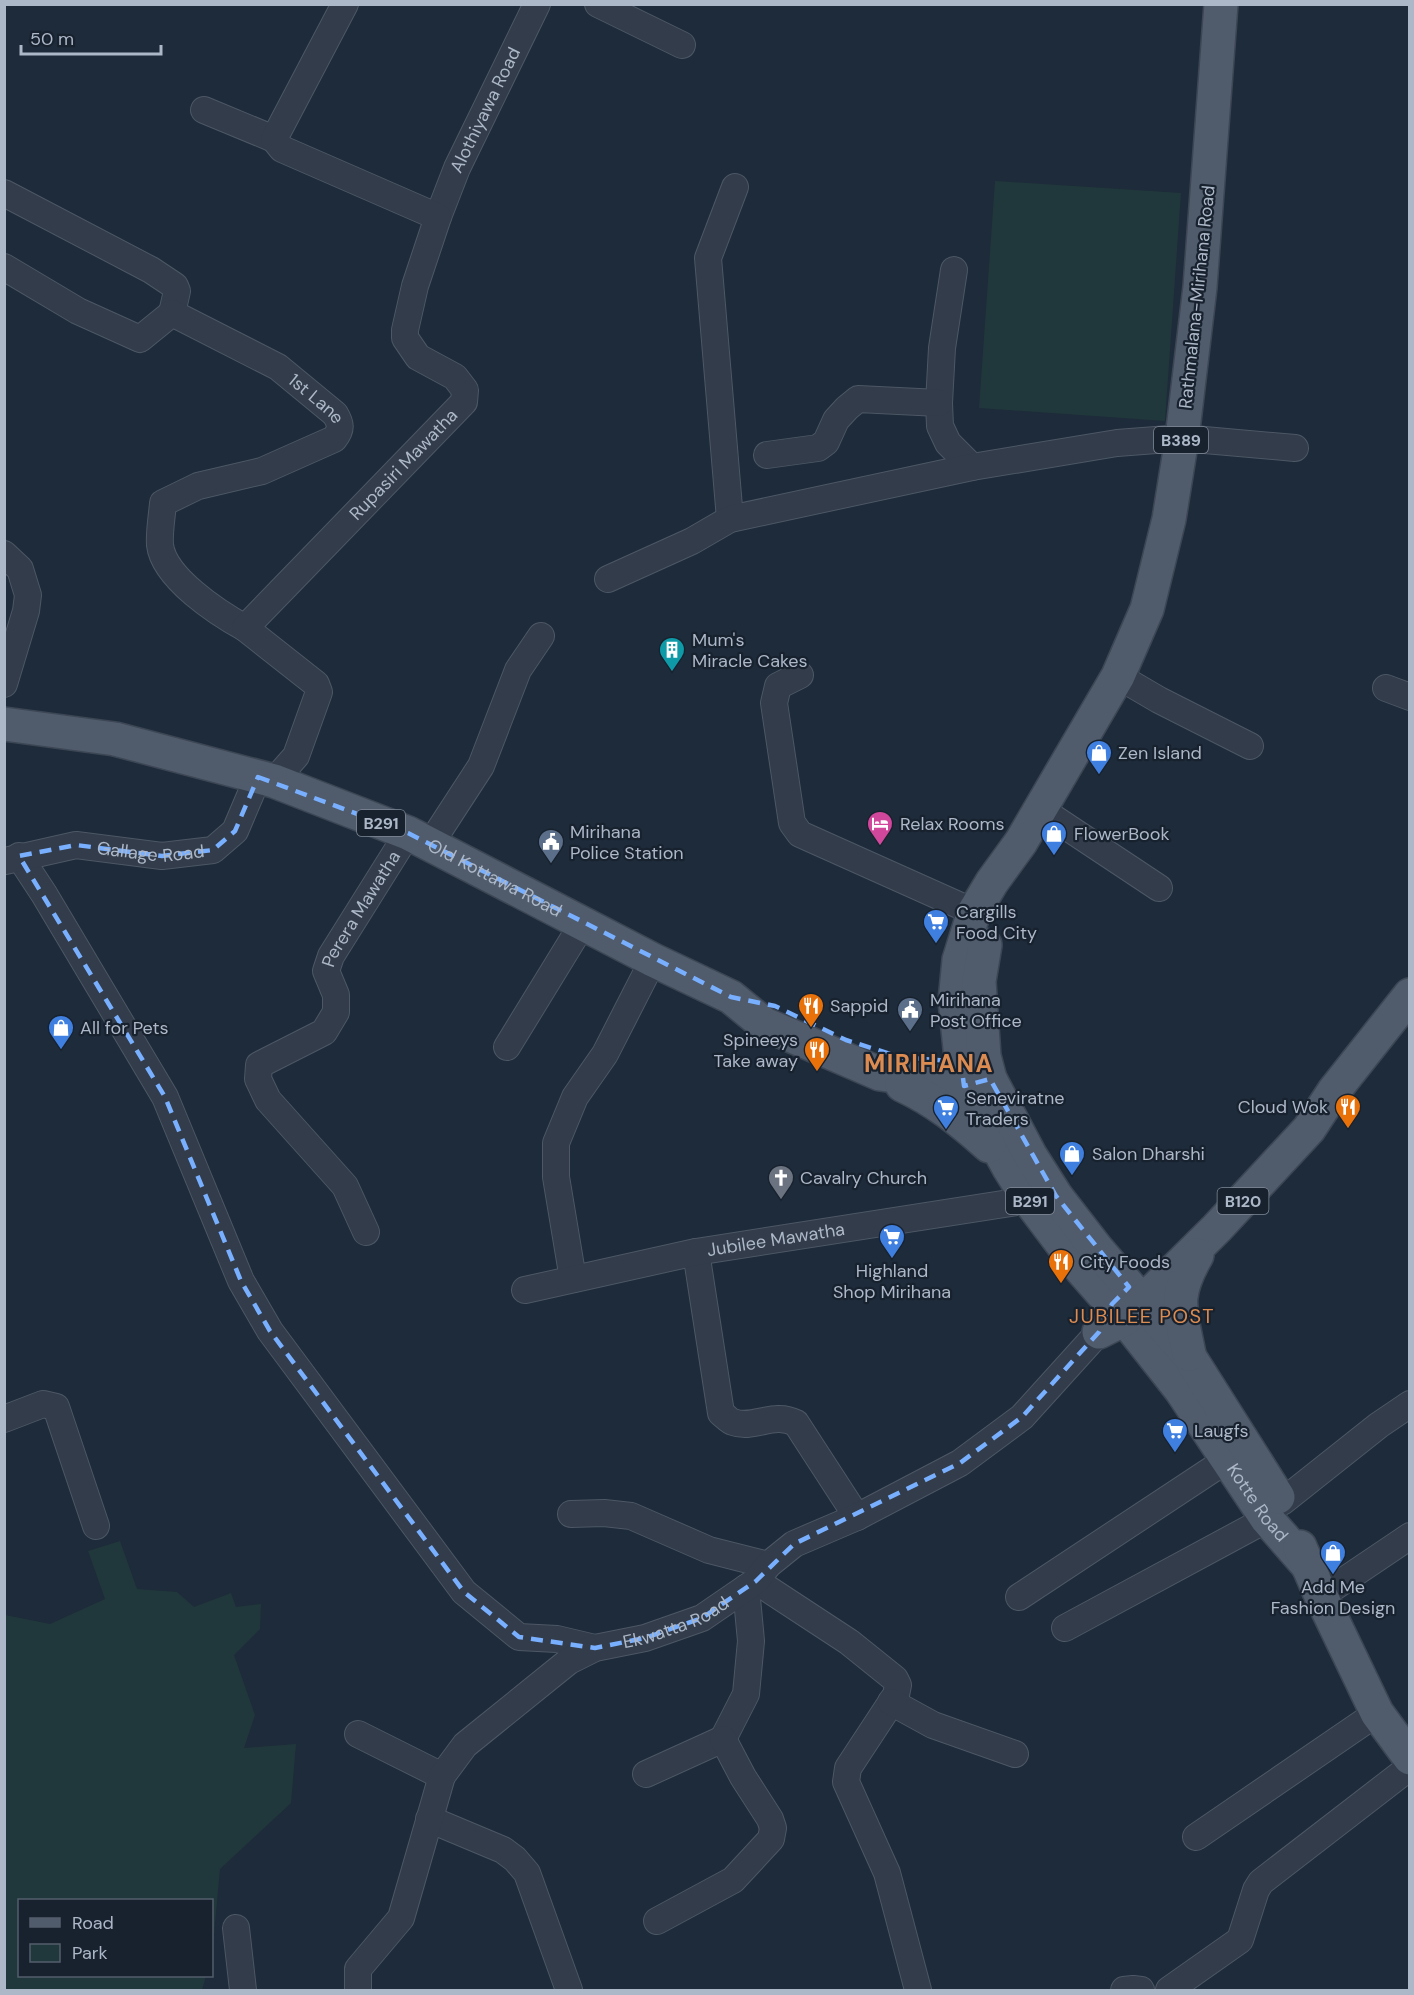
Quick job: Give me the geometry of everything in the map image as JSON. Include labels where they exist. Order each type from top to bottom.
[{"type":"main road","name":"Rathmalana-Mirihana Road","points":[[975,1071],[955,1000],[959,960],[974,912],[1021,842],[1118,676],[1148,609],[1169,519],[1182,438],[1200,287],[1221,4]]},
{"type":"main road","name":"Old Kottawa Road","points":[[4,724],[115,739],[266,779],[418,839],[653,960],[731,997],[775,1006],[846,1040],[900,1057],[975,1071]]},
{"type":"main road","name":"Rathmalana-Mirihana Road","points":[[975,1071],[979,981],[985,942],[999,896],[1021,842]]},
{"type":"main road","name":"Old Kottawa Road","points":[[731,997],[764,1024],[880,1074],[975,1071]]},
{"type":"main road","name":"B120","points":[[1121,1309],[1206,1240],[1309,1129],[1334,1091],[1409,997]]},
{"type":"main road","name":"B291","points":[[975,1071],[1006,1162],[1029,1200],[1081,1269],[1121,1309]]},
{"type":"main road","name":"B291","points":[[975,1071],[1056,1196],[1121,1309]]},
{"type":"main road","points":[[880,1074],[931,1098],[1006,1162]]},
{"type":"main road","name":"B120","points":[[1121,1309],[1300,1117],[1334,1091]]},
{"type":"main road","points":[[1189,1356],[1180,1295],[1184,1277],[1206,1240]]},
{"type":"main road","name":"Kotte Road","points":[[1121,1309],[1189,1356],[1315,1582],[1377,1713],[1410,1758]]},
{"type":"main road","name":"Kotte Road","points":[[1121,1309],[1181,1390],[1228,1459],[1274,1510]]},
{"type":"street","points":[[274,139],[345,4]]},
{"type":"street","name":"Alothiyawa Road","points":[[438,217],[457,168],[537,4]]},
{"type":"street","points":[[598,4],[682,45]]},
{"type":"street","points":[[204,110],[274,139],[282,149],[438,217]]},
{"type":"street","points":[[730,519],[708,258],[735,187]]},
{"type":"street","points":[[4,193],[151,270],[175,286],[177,291],[172,313],[140,339],[78,311],[4,267]]},
{"type":"street","name":"Rupasiri Mawatha","points":[[245,628],[464,402],[465,390],[455,377],[418,357],[405,338],[415,286],[438,217]]},
{"type":"street","points":[[954,270],[942,348],[940,426],[948,443],[972,467]]},
{"type":"street","name":"1st Lane","points":[[172,313],[278,367],[335,414],[341,424],[334,439],[262,471],[198,486],[163,503],[160,546],[169,567],[182,584],[245,628]]},
{"type":"street","points":[[767,455],[818,448],[826,442],[836,420],[858,399],[939,404]]},
{"type":"street","points":[[608,579],[692,541],[730,519],[972,467],[1116,443],[1182,438],[1295,448]]},
{"type":"street","points":[[4,554],[20,569],[28,595],[26,611],[4,684]]},
{"type":"street","points":[[245,628],[316,684],[319,692],[296,756],[266,779]]},
{"type":"street","points":[[418,839],[481,766],[518,670],[541,636]]},
{"type":"street","points":[[800,675],[778,687],[774,703],[792,823],[800,834],[974,912]]},
{"type":"street","points":[[1118,676],[1159,700],[1250,746]]},
{"type":"street","points":[[1386,688],[1410,697]]},
{"type":"street","name":"Gallage Road","points":[[12,859],[76,845],[162,856],[213,850],[235,831],[266,779]]},
{"type":"street","points":[[1040,809],[1160,888]]},
{"type":"street","name":"Perera Mawatha","points":[[366,1232],[345,1186],[268,1100],[258,1080],[259,1065],[324,1032],[336,1012],[336,995],[326,971],[331,956],[418,839]]},
{"type":"street","points":[[12,859],[44,894],[165,1097],[241,1281],[270,1331],[464,1592],[519,1637],[557,1639],[595,1648]]},
{"type":"street","points":[[507,1047],[583,923]]},
{"type":"street","points":[[573,1279],[556,1177],[556,1143],[575,1097],[605,1054],[653,960]]},
{"type":"street","name":"Jubilee Mawatha","points":[[525,1290],[696,1252],[1029,1200]]},
{"type":"street","points":[[696,1252],[717,1395],[722,1413],[732,1422],[744,1424],[777,1418],[787,1418],[796,1423],[857,1517]]},
{"type":"street","name":"Ekwatta Road","points":[[358,1990],[358,1969],[401,1918],[442,1776],[465,1745],[569,1661],[595,1648],[645,1638],[702,1618],[757,1578],[794,1544],[857,1517],[960,1463],[1022,1417],[1121,1309]]},
{"type":"street","points":[[4,1419],[43,1404],[56,1407],[96,1526]]},
{"type":"street","points":[[1065,1628],[1274,1510],[1379,1425],[1410,1404]]},
{"type":"street","points":[[1019,1598],[1228,1459]]},
{"type":"street","points":[[571,1514],[604,1513],[631,1516],[709,1550],[757,1578],[849,1642],[895,1679],[898,1690],[846,1774],[846,1782],[887,1873],[918,1990]]},
{"type":"street","points":[[1315,1582],[1410,1536]]},
{"type":"street","points":[[646,1774],[723,1739],[746,1694],[757,1578]]},
{"type":"street","points":[[891,1702],[950,1732],[1015,1754]]},
{"type":"street","points":[[1197,1837],[1377,1713]]},
{"type":"street","points":[[358,1734],[442,1776]]},
{"type":"street","points":[[657,1921],[734,1880],[771,1839],[773,1828],[770,1819],[743,1777],[723,1739]]},
{"type":"street","points":[[1169,1990],[1240,1941],[1256,1890],[1261,1882],[1410,1767]]},
{"type":"street","points":[[429,1819],[503,1850],[515,1858],[527,1873],[569,1990]]},
{"type":"street","points":[[236,1928],[243,1990]]},
{"type":"street","points":[[1124,1990],[1141,1990]]},
{"type":"highlighted area","points":[[258,777],[408,833],[731,997],[775,1006],[846,1040],[900,1057],[961,1062],[964,1086],[990,1079],[1056,1196],[1129,1287],[1112,1304],[1099,1332],[1022,1417],[960,1463],[794,1544],[756,1581],[702,1618],[645,1638],[595,1648],[519,1637],[464,1592],[270,1331],[241,1281],[165,1097],[19,856],[76,845],[162,856],[213,850],[235,831]]},
{"type":"green space","points":[[995,181],[1181,193],[1165,421],[979,408]]},
{"type":"green space","points":[[120,1541],[137,1589],[177,1592],[194,1607],[231,1593],[236,1607],[261,1604],[260,1629],[234,1655],[255,1715],[244,1748],[296,1744],[291,1803],[220,1869],[213,1945],[213,1899],[18,1899],[18,1977],[206,1977],[202,1990],[5,1990],[5,1615],[50,1624],[105,1599],[88,1551]]},
{"type":"place","name":"Mum's Miracle Cakes","points":[[672,673]]},
{"type":"place","name":"Zen Island","points":[[1099,776]]},
{"type":"place","name":"Relax Rooms","points":[[880,847]]},
{"type":"place","name":"FlowerBook","points":[[1054,857]]},
{"type":"place","name":"Mirihana Police Station","points":[[551,865]]},
{"type":"place","name":"Cargills Food City","points":[[936,945]]},
{"type":"place","name":"Sappid","points":[[811,1029]]},
{"type":"place","name":"Mirihana Post Office","points":[[910,1033]]},
{"type":"place","name":"All for Pets","points":[[61,1051]]},
{"type":"place","name":"Spineeys Take away","points":[[817,1073]]},
{"type":"place","name":"Cloud Wok","points":[[1348,1130]]},
{"type":"place","name":"Seneviratne Traders","points":[[946,1131]]},
{"type":"place","name":"Salon Dharshi","points":[[1072,1177]]},
{"type":"place","name":"Cavalry Church","points":[[781,1201]]},
{"type":"place","name":"Highland Shop Mirihana","points":[[892,1260]]},
{"type":"place","name":"City Foods","points":[[1061,1285]]},
{"type":"place","name":"Laugfs","points":[[1175,1454]]},
{"type":"place","name":"Add Me Fashion Design","points":[[1333,1576]]},
{"type":"district","name":"MIRIHANA","points":[[929,1064]]},
{"type":"district","name":"JUBILEE POST","points":[[1142,1316]]}]
